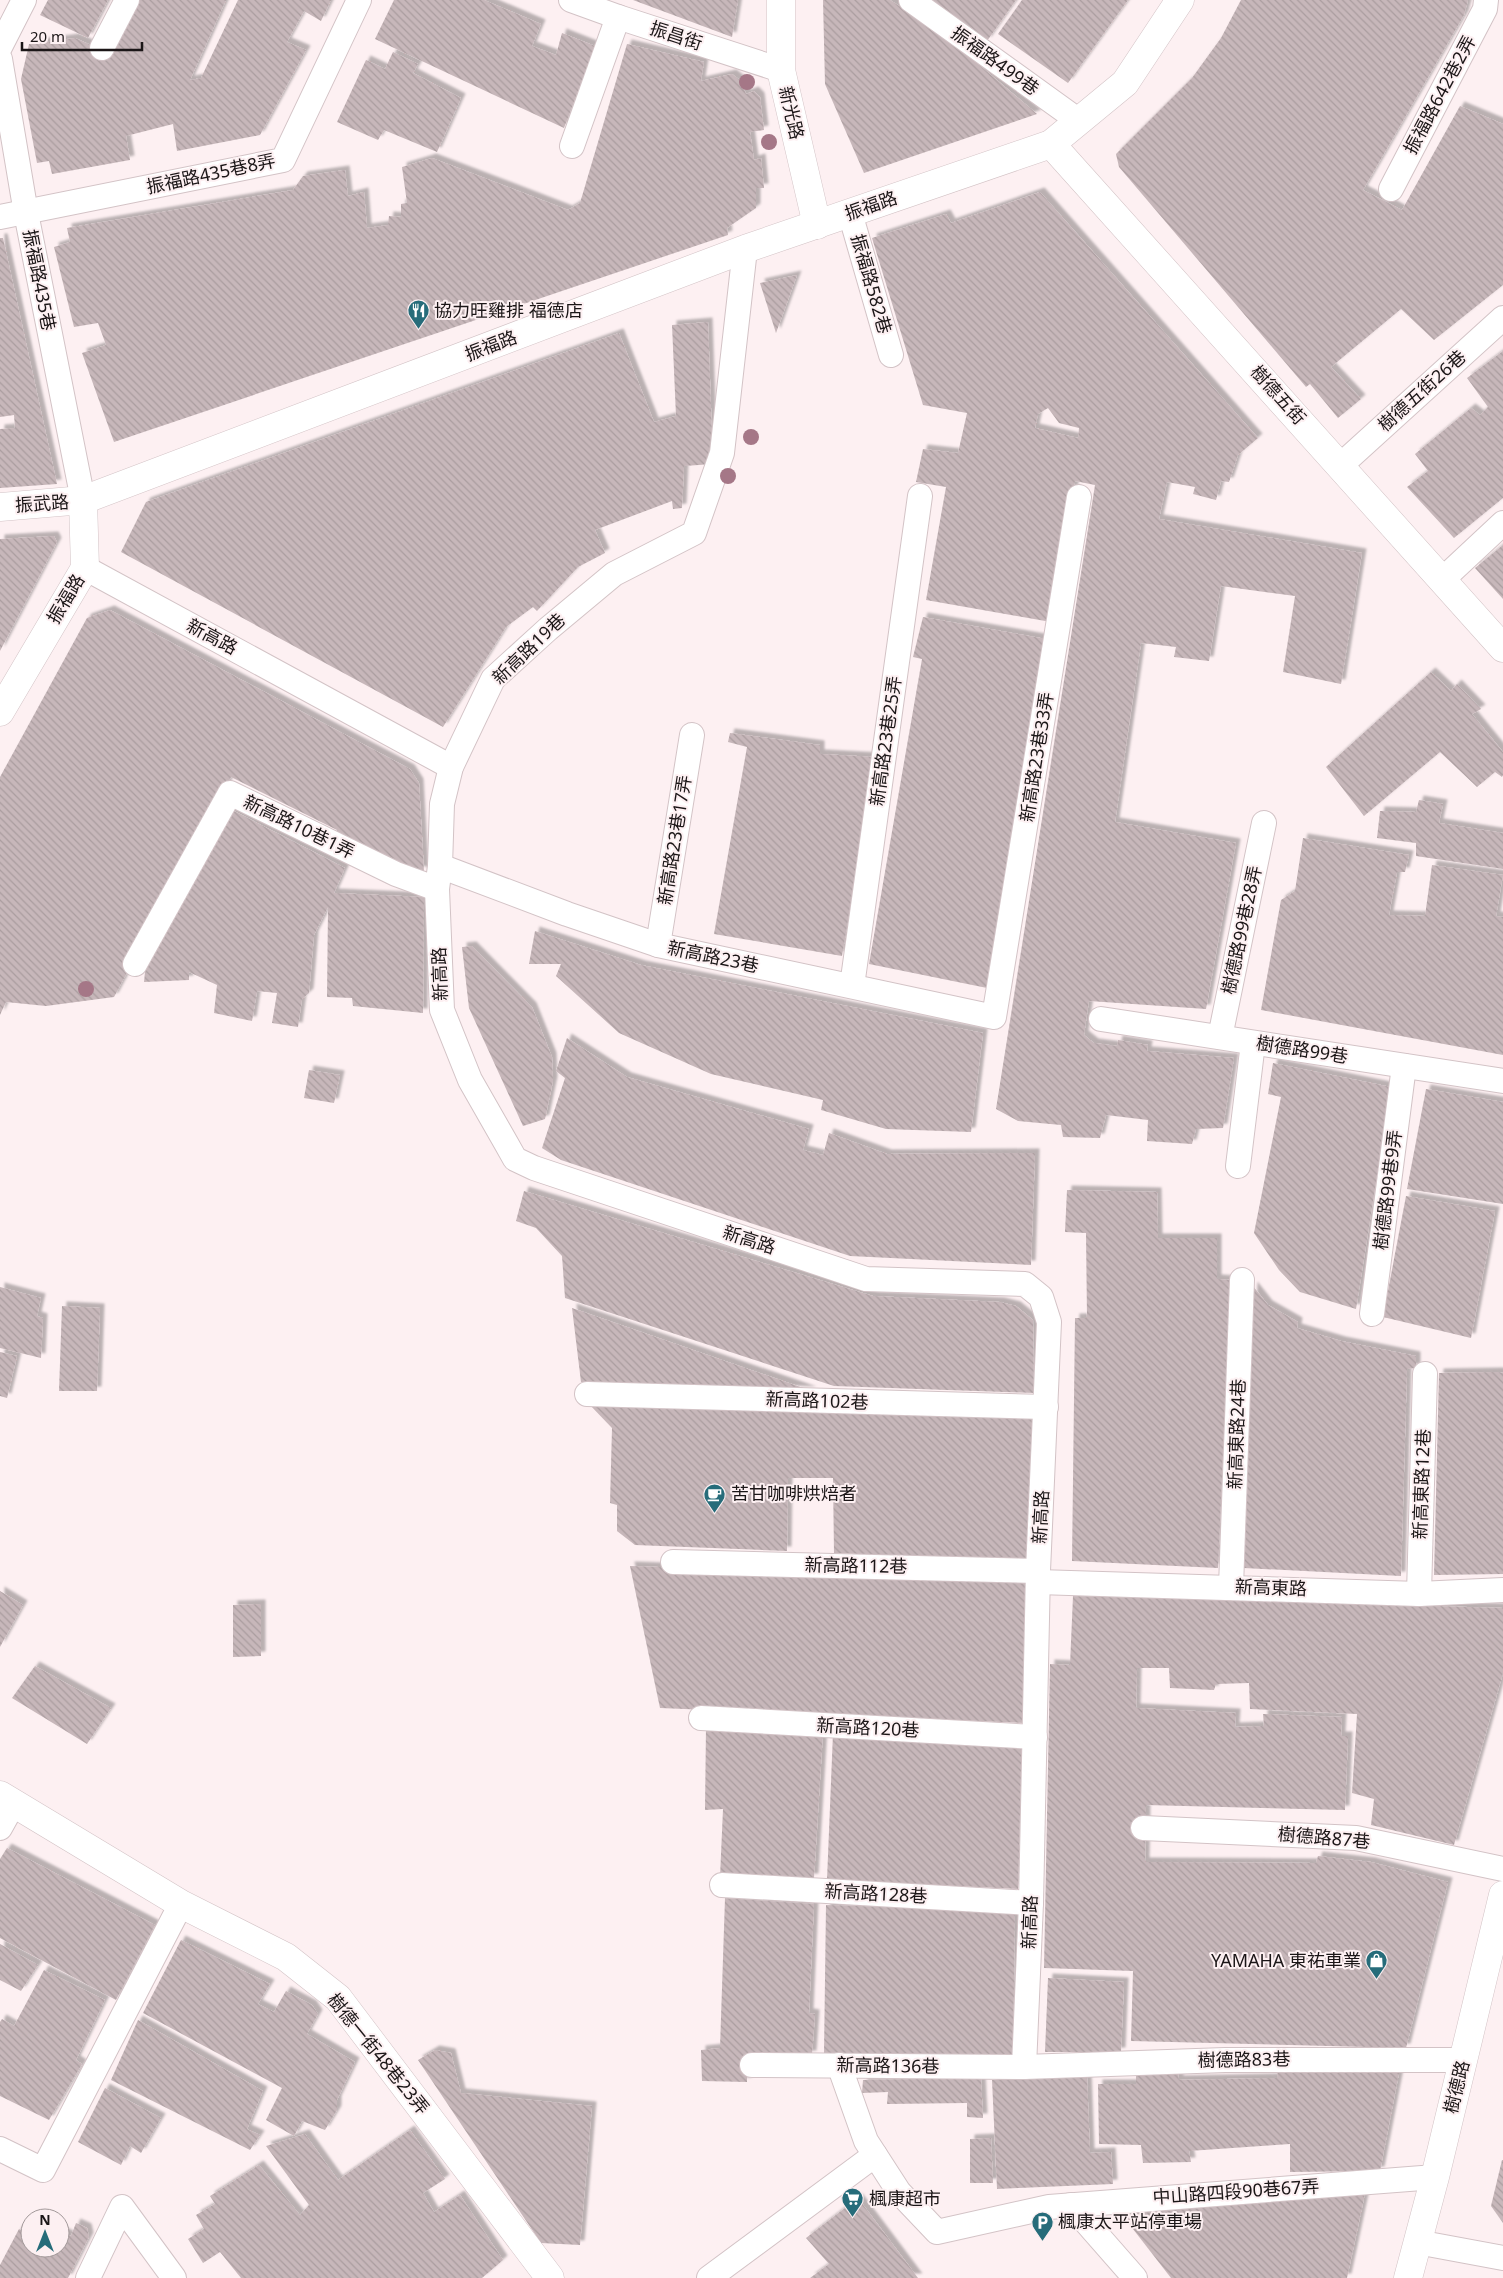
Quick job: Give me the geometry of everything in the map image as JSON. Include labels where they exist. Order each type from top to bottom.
[{"type":"street","name":"新光路","points":[[781,0],[781,70],[817,224]]},
{"type":"street","name":"振福路","points":[[0,712],[85,568],[83,500],[745,249],[1051,144],[1125,83],[1180,0]]},
{"type":"street","name":"樹德五街","points":[[1051,144],[1503,648]]},
{"type":"street","name":"振武路","points":[[0,507],[83,500]]},
{"type":"street","name":"樹德一街48巷23弄","points":[[7,1799],[181,1904],[286,1958],[338,1998],[550,2278]]},
{"type":"street","name":"樹德路","points":[[1408,2278],[1464,2060],[1503,1895]]},
{"type":"lane","points":[[0,47],[24,0]]},
{"type":"lane","points":[[102,48],[127,0]]},
{"type":"lane","name":"振福路435巷8弄","points":[[26,212],[284,160],[359,0]]},
{"type":"lane","name":"振昌街","points":[[571,0],[618,18],[781,70]]},
{"type":"lane","name":"振福路499巷","points":[[911,0],[1079,121]]},
{"type":"lane","name":"振福路642巷2弄","points":[[1391,189],[1485,10],[1486,0]]},
{"type":"lane","points":[[572,146],[618,18]]},
{"type":"lane","name":"振福路435巷","points":[[0,59],[26,212],[83,500]]},
{"type":"lane","points":[[0,217],[26,212]]},
{"type":"lane","name":"振福路582巷","points":[[850,212],[891,355]]},
{"type":"lane","name":"新高路19巷","points":[[451,767],[493,679],[548,628],[614,574],[694,533],[722,453],[745,249]]},
{"type":"lane","name":"樹德五街26巷","points":[[1340,465],[1503,318]]},
{"type":"lane","name":"新高路23巷25弄","points":[[852,986],[920,496]]},
{"type":"lane","name":"新高路23巷33弄","points":[[994,1017],[1079,497]]},
{"type":"lane","points":[[1442,580],[1503,523]]},
{"type":"lane","name":"新高路","points":[[85,568],[451,767],[442,804],[438,878],[442,1010],[470,1080],[515,1159],[534,1168],[866,1279],[1025,1284],[1042,1297],[1049,1322],[1038,1576],[1031,1903],[1024,2067]]},
{"type":"lane","name":"新高路23巷17弄","points":[[658,945],[692,735]]},
{"type":"lane","name":"新高路10巷1弄","points":[[135,964],[230,794],[396,874],[438,878]]},
{"type":"lane","name":"樹德路99巷28弄","points":[[1220,1037],[1264,823]]},
{"type":"lane","name":"新高路23巷","points":[[438,878],[567,914],[658,945],[994,1017]]},
{"type":"lane","name":"樹德路99巷","points":[[1101,1019],[1503,1081]]},
{"type":"lane","points":[[1238,1166],[1253,1043]]},
{"type":"lane","name":"樹德路99巷9弄","points":[[1372,1314],[1404,1066]]},
{"type":"lane","name":"新高東路24巷","points":[[1231,1587],[1242,1280]]},
{"type":"lane","name":"新高東路12巷","points":[[1419,1594],[1425,1374]]},
{"type":"lane","name":"新高路102巷","points":[[587,1394],[1046,1407]]},
{"type":"lane","name":"新高路112巷","points":[[673,1562],[1038,1576]]},
{"type":"lane","name":"新高東路","points":[[1038,1576],[1231,1587],[1419,1594],[1503,1590]]},
{"type":"lane","name":"新高路120巷","points":[[701,1718],[1035,1737]]},
{"type":"lane","points":[[0,1828],[7,1799]]},
{"type":"lane","name":"樹德路87巷","points":[[1143,1828],[1356,1838],[1503,1869]]},
{"type":"lane","name":"新高路128巷","points":[[722,1885],[1031,1903]]},
{"type":"lane","points":[[0,2149],[43,2170],[181,1904]]},
{"type":"lane","name":"樹德路83巷","points":[[1024,2067],[1225,2060],[1464,2060]]},
{"type":"lane","name":"新高路136巷","points":[[752,2065],[1024,2067]]},
{"type":"lane","name":"中山路四段90巷67弄","points":[[839,2065],[866,2141],[899,2192],[937,2232],[1049,2207],[1435,2176]]},
{"type":"lane","points":[[709,2278],[875,2155]]},
{"type":"lane","points":[[1071,2205],[1136,2278]]},
{"type":"lane","points":[[88,2278],[122,2207],[174,2278]]},
{"type":"lane","points":[[1417,2242],[1503,2258]]},
{"type":"building","points":[[48,0],[108,0],[88,38],[40,15]]},
{"type":"building","points":[[139,0],[226,0],[190,80],[201,78],[238,0],[331,0],[321,21],[304,11],[287,42],[306,50],[260,135],[177,151],[173,124],[126,136],[130,160],[52,174],[49,161],[37,163],[21,79],[29,44],[75,38],[111,54]]},
{"type":"building","points":[[394,0],[484,0],[541,24],[532,46],[556,55],[562,33],[595,46],[564,128],[375,39]]},
{"type":"building","points":[[633,0],[738,0],[732,37]]},
{"type":"building","points":[[823,0],[890,0],[945,36],[1037,114],[864,173],[825,84]]},
{"type":"building","points":[[923,0],[1016,0],[987,41]]},
{"type":"building","points":[[1022,0],[1128,0],[1068,83],[998,34]]},
{"type":"building","points":[[1241,0],[1468,0],[1464,15],[1363,190],[1402,210],[1460,106],[1503,124],[1503,285],[1434,340],[1401,309],[1331,367],[1361,399],[1338,418],[1310,384],[1306,387],[1119,167],[1116,154],[1192,78],[1221,38]]},
{"type":"building","points":[[627,44],[704,62],[701,81],[732,74],[741,81],[746,94],[754,91],[760,97],[764,130],[750,132],[754,160],[761,158],[764,188],[756,188],[756,208],[727,228],[728,235],[114,442],[82,353],[106,345],[98,323],[74,327],[54,247],[70,242],[67,228],[293,190],[303,176],[345,170],[348,196],[364,192],[367,228],[388,225],[389,216],[401,217],[401,204],[407,203],[402,167],[432,158],[568,210],[580,203]]},
{"type":"building","points":[[393,52],[418,64],[413,73],[461,98],[437,152],[384,130],[378,140],[337,122],[366,60],[385,69]]},
{"type":"building","points":[[1040,192],[1258,438],[1238,455],[1229,482],[1221,481],[1216,500],[1193,494],[1195,487],[1167,482],[1159,519],[1362,553],[1341,684],[1283,672],[1295,596],[1221,586],[1209,661],[1174,657],[1176,647],[1141,643],[1115,822],[1236,843],[1206,1009],[1089,1001],[1084,1035],[1094,1043],[1117,1046],[1118,1040],[1148,1045],[1147,1051],[1234,1058],[1223,1128],[1196,1129],[1192,1144],[1147,1141],[1148,1120],[1106,1115],[1100,1138],[1063,1137],[1061,1125],[1018,1121],[996,1109],[1095,485],[1075,481],[1051,622],[926,600],[946,487],[916,482],[923,449],[958,453],[967,413],[923,405],[872,238],[946,214],[951,223]],"holes":[[[1048,408],[1059,423],[1079,428],[1078,438],[1035,428],[1038,414]]]},
{"type":"building","points":[[0,238],[3,238],[57,484],[0,488],[0,429],[15,428],[14,415],[0,417]]},
{"type":"building","points":[[797,275],[776,333],[760,283]]},
{"type":"building","points":[[708,322],[713,464],[684,466],[682,508],[673,509],[672,501],[595,530],[605,553],[578,567],[537,611],[533,607],[506,627],[443,727],[121,552],[146,502],[619,333],[654,422],[676,416],[672,325]]},
{"type":"building","points":[[1503,351],[1503,498],[1454,538],[1407,487],[1428,471],[1415,454],[1471,408],[1480,415],[1488,407],[1467,378]]},
{"type":"building","points":[[54,536],[57,542],[0,651],[0,539]]},
{"type":"building","points":[[1503,545],[1503,599],[1475,568]]},
{"type":"building","points":[[110,610],[410,769],[419,783],[424,872],[333,837],[337,830],[231,777],[114,997],[46,1006],[6,1002],[0,1015],[0,777],[87,618]]},
{"type":"building","points":[[923,617],[1046,639],[992,989],[869,964],[922,659],[913,657]]},
{"type":"building","points":[[1431,672],[1451,691],[1457,684],[1481,709],[1472,714],[1503,752],[1503,775],[1502,777],[1495,772],[1477,787],[1440,752],[1364,816],[1326,767]]},
{"type":"building","points":[[730,733],[820,745],[820,754],[876,757],[842,956],[714,934],[747,747],[728,742]]},
{"type":"building","points":[[1419,800],[1443,804],[1439,823],[1503,833],[1503,869],[1416,856],[1416,843],[1377,838],[1380,811],[1416,812]]},
{"type":"building","points":[[230,809],[345,868],[334,893],[424,897],[423,1013],[353,1006],[352,998],[327,997],[328,907],[314,935],[309,993],[302,999],[298,1027],[272,1023],[277,993],[257,991],[252,1021],[214,1013],[217,985],[189,972],[189,980],[144,982],[145,972],[136,970]]},
{"type":"building","points":[[1303,838],[1409,855],[1405,872],[1397,872],[1389,915],[1425,916],[1432,865],[1503,875],[1496,916],[1503,917],[1503,1055],[1261,1010],[1281,900],[1295,891]]},
{"type":"building","points":[[535,931],[641,965],[983,1033],[971,1132],[886,1129],[821,1110],[823,1100],[711,1074],[619,1033],[556,976],[561,964],[529,964]]},
{"type":"building","points":[[472,946],[532,1007],[552,1057],[553,1081],[545,1119],[523,1126],[469,1008],[462,947]]},
{"type":"building","points":[[567,1038],[627,1077],[809,1129],[803,1150],[823,1155],[829,1133],[887,1154],[1035,1153],[1031,1265],[850,1256],[561,1160],[542,1148],[565,1078],[556,1071]]},
{"type":"building","points":[[1273,1063],[1391,1087],[1356,1309],[1300,1292],[1279,1270],[1254,1233],[1281,1097],[1268,1094]]},
{"type":"building","points":[[309,1070],[340,1075],[334,1103],[304,1098]]},
{"type":"building","points":[[1426,1089],[1503,1102],[1503,1204],[1407,1189]]},
{"type":"building","points":[[1067,1190],[1157,1192],[1158,1238],[1217,1238],[1217,1279],[1231,1280],[1218,1568],[1072,1561],[1075,1318],[1087,1318],[1086,1233],[1065,1232]]},
{"type":"building","points":[[524,1191],[873,1296],[1000,1302],[1016,1306],[1033,1320],[1034,1393],[834,1386],[565,1298],[562,1256],[536,1228],[516,1221]]},
{"type":"building","points":[[1406,1196],[1495,1211],[1471,1338],[1383,1317]]},
{"type":"building","points":[[1253,1286],[1268,1305],[1298,1322],[1297,1328],[1341,1341],[1416,1356],[1416,1368],[1407,1369],[1401,1576],[1244,1568]]},
{"type":"building","points":[[0,1287],[41,1298],[37,1316],[43,1318],[41,1358],[0,1348]]},
{"type":"building","points":[[62,1306],[100,1308],[97,1391],[59,1391]]},
{"type":"building","points":[[572,1308],[812,1391],[581,1382]]},
{"type":"building","points":[[0,1352],[17,1356],[7,1398],[0,1396]]},
{"type":"building","points":[[1439,1373],[1503,1373],[1503,1574],[1434,1575]]},
{"type":"building","points":[[588,1403],[1033,1416],[1026,1561],[834,1553],[833,1478],[788,1478],[787,1551],[635,1545],[617,1531],[617,1505],[610,1503],[612,1428]]},
{"type":"building","points":[[630,1566],[1026,1580],[1024,1723],[660,1708]]},
{"type":"building","points":[[0,1591],[23,1605],[0,1647]]},
{"type":"building","points":[[1073,1596],[1503,1608],[1503,1673],[1454,1845],[1371,1825],[1374,1799],[1352,1793],[1357,1714],[1250,1709],[1249,1683],[1216,1684],[1214,1690],[1170,1688],[1169,1668],[1137,1668],[1136,1708],[1236,1713],[1235,1727],[1264,1726],[1263,1714],[1342,1717],[1341,1736],[1348,1736],[1345,1810],[1146,1805],[1145,1862],[1316,1863],[1318,1856],[1371,1862],[1448,1882],[1406,2048],[1131,2041],[1133,1971],[1044,1968],[1050,1664],[1070,1665]]},
{"type":"building","points":[[261,1604],[261,1656],[233,1657],[233,1605]]},
{"type":"building","points":[[35,1666],[111,1708],[87,1744],[12,1698]]},
{"type":"building","points":[[706,1727],[823,1732],[814,1878],[720,1877],[723,1809],[705,1810]]},
{"type":"building","points":[[833,1733],[1022,1743],[1018,1889],[827,1880]]},
{"type":"building","points":[[7,1848],[155,1925],[116,2000],[0,1938],[0,1859]]},
{"type":"building","points":[[725,1898],[814,1904],[809,2013],[815,2014],[812,2055],[747,2056],[747,2082],[702,2081],[701,2050],[720,2048]]},
{"type":"building","points":[[826,1905],[1015,1911],[1013,2056],[824,2054]]},
{"type":"building","points":[[181,1940],[270,1984],[258,2004],[274,2012],[286,1991],[312,2005],[318,2014],[307,2034],[355,2062],[337,2100],[337,2110],[325,2130],[302,2121],[294,2136],[266,2120],[282,2088],[143,2013]]},
{"type":"building","points":[[0,1944],[38,1965],[21,1991],[0,1980]]},
{"type":"building","points":[[44,1970],[105,2000],[76,2060],[82,2064],[49,2120],[0,2096],[0,2022],[2,2019],[14,2026]]},
{"type":"building","points":[[1048,1978],[1124,1982],[1121,2052],[1045,2052]]},
{"type":"building","points":[[138,2020],[263,2091],[247,2129],[260,2135],[250,2150],[111,2080]]},
{"type":"building","points":[[435,2050],[451,2053],[461,2093],[592,2106],[580,2245],[541,2243],[418,2060]]},
{"type":"building","points":[[1401,2063],[1380,2171],[1290,2172],[1290,2144],[1189,2151],[1191,2162],[1143,2163],[1141,2145],[1099,2144],[1098,2084],[1136,2084],[1136,2074],[1178,2073],[1179,2080],[1277,2078],[1278,2065]]},
{"type":"building","points":[[1087,2076],[1090,2153],[1111,2152],[1113,2184],[997,2189],[992,2080]]},
{"type":"building","points":[[981,2078],[983,2118],[967,2117],[967,2103],[887,2104],[888,2092],[862,2093],[863,2080]]},
{"type":"building","points":[[105,2088],[161,2118],[141,2153],[130,2146],[121,2165],[78,2142]]},
{"type":"building","points":[[410,2130],[445,2179],[423,2193],[434,2212],[460,2195],[503,2260],[482,2278],[241,2278],[220,2252],[203,2263],[188,2239],[204,2229],[196,2215],[215,2204],[210,2196],[259,2165],[300,2215],[309,2205],[266,2146],[305,2134],[338,2180]]},
{"type":"building","points":[[991,2138],[993,2183],[970,2183],[970,2139]]},
{"type":"building","points":[[1503,2160],[1503,2223],[1491,2206]]},
{"type":"building","points":[[1366,2189],[1347,2278],[1171,2278],[1119,2211]]},
{"type":"building","name":"楓康超市","points":[[858,2198],[918,2278],[810,2278],[829,2264],[806,2238]]},
{"type":"building","points":[[76,2223],[87,2228],[89,2237],[68,2278],[0,2278],[0,2265],[19,2229],[20,2258],[70,2258],[71,2236]]},
{"type":"place","name":"協力旺雞排 福德店","points":[[418,330]]},
{"type":"place","name":"苦甘咖啡烘焙者","points":[[715,1513]]},
{"type":"place","name":"YAMAHA 東祐車業","points":[[1377,1980]]},
{"type":"place","name":"楓康超市","points":[[853,2218]]},
{"type":"place","name":"楓康太平站停車場","points":[[1042,2241]]}]
